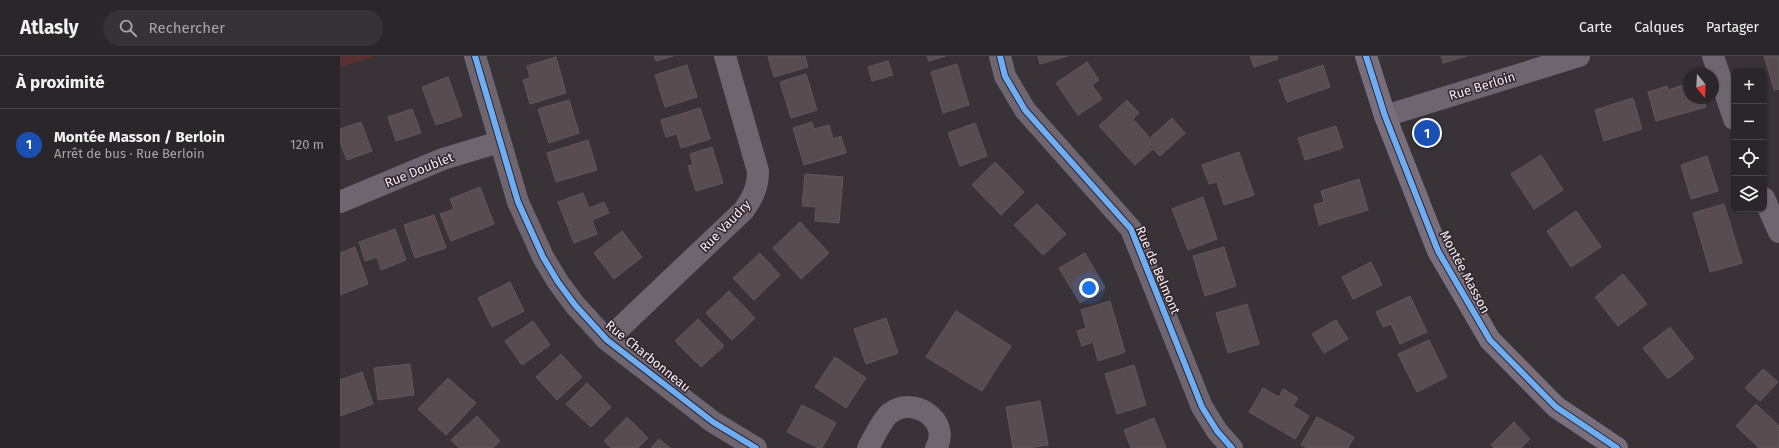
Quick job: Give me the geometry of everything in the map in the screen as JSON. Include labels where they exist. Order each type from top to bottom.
[{"type":"main road","name":"Montée Masson","points":[[1366,56],[1385,116],[1438,251],[1490,340],[1556,407],[1617,448]]},
{"type":"street","name":"Rue Charbonneau","points":[[475,56],[499,142],[518,202],[543,257],[558,282],[575,305],[607,340],[713,422],[756,448]]},
{"type":"street","name":"Rue Vaudry","points":[[607,340],[744,210],[752,198],[758,184],[758,171],[725,56]]},
{"type":"street","name":"Rue de Belmont","points":[[1000,56],[1005,76],[1025,110],[1131,228],[1202,407],[1217,431],[1232,448]]},
{"type":"street","name":"Rue Berloin","points":[[1385,116],[1579,56]]},
{"type":"street","points":[[1713,56],[1731,110]]},
{"type":"street","name":"Rue Doublet","points":[[340,202],[443,159],[499,142]]},
{"type":"street","points":[[1767,205],[1779,232]]},
{"type":"street","points":[[868,448],[888,414],[899,408],[912,406],[924,410],[934,420],[940,431],[936,448]]},
{"type":"shaded area","points":[[340,56],[376,56],[340,67]]},
{"type":"building","points":[[654,56],[673,56],[656,61]]},
{"type":"building","points":[[768,56],[805,56],[808,67],[774,77]]},
{"type":"building","points":[[927,56],[946,56],[929,61]]},
{"type":"building","points":[[1038,56],[1068,56],[1040,64]]},
{"type":"building","points":[[1250,56],[1277,56],[1278,59],[1254,67]]},
{"type":"building","points":[[1441,56],[1467,56],[1443,63]]},
{"type":"building","points":[[1764,56],[1779,56],[1779,89],[1774,90]]},
{"type":"building","points":[[556,57],[566,93],[530,104],[523,80],[530,78],[527,66]]},
{"type":"building","points":[[888,61],[893,75],[872,81],[868,67]]},
{"type":"building","points":[[1087,62],[1099,80],[1092,85],[1102,99],[1078,115],[1056,83]]},
{"type":"building","points":[[957,64],[969,105],[943,113],[931,72]]},
{"type":"building","points":[[687,65],[697,97],[665,107],[655,75]]},
{"type":"building","points":[[1323,65],[1330,87],[1287,102],[1279,80]]},
{"type":"building","points":[[806,74],[817,110],[791,118],[780,82]]},
{"type":"building","points":[[448,77],[462,116],[436,125],[422,87]]},
{"type":"building","points":[[1683,85],[1683,104],[1705,104],[1706,107],[1656,121],[1648,92],[1667,86],[1668,90]]},
{"type":"building","points":[[1633,98],[1642,129],[1604,141],[1595,110]]},
{"type":"building","points":[[569,100],[579,133],[549,143],[538,109]]},
{"type":"building","points":[[1127,100],[1139,113],[1133,119],[1150,138],[1172,118],[1185,133],[1160,156],[1153,149],[1135,165],[1099,126]]},
{"type":"building","points":[[700,108],[710,139],[681,148],[677,134],[666,137],[661,120]]},
{"type":"building","points":[[412,109],[421,133],[396,141],[388,117]]},
{"type":"building","points":[[361,122],[372,151],[347,160],[340,142],[340,129]]},
{"type":"building","points":[[812,122],[814,129],[829,125],[833,139],[841,136],[846,153],[804,165],[793,128]]},
{"type":"building","points":[[975,123],[987,156],[960,166],[948,133]]},
{"type":"building","points":[[1336,126],[1343,148],[1305,160],[1298,138]]},
{"type":"building","points":[[588,140],[597,170],[556,182],[547,153]]},
{"type":"building","points":[[712,147],[723,183],[696,191],[688,166],[693,165],[690,154]]},
{"type":"building","points":[[1239,152],[1254,195],[1224,205],[1217,182],[1209,184],[1202,165]]},
{"type":"building","points":[[1541,155],[1563,190],[1534,209],[1511,174]]},
{"type":"building","points":[[1707,156],[1718,191],[1691,199],[1681,165]]},
{"type":"building","points":[[995,162],[1024,192],[1001,215],[972,185]]},
{"type":"building","points":[[805,174],[843,177],[839,223],[815,221],[816,207],[802,206]]},
{"type":"building","points":[[1359,179],[1368,210],[1319,225],[1314,205],[1324,202],[1321,191]]},
{"type":"building","points":[[480,187],[494,224],[451,241],[440,214],[454,209],[450,199]]},
{"type":"building","points":[[583,193],[589,208],[604,202],[609,213],[592,220],[597,234],[574,243],[558,202]]},
{"type":"building","points":[[1203,197],[1217,239],[1188,250],[1172,209]]},
{"type":"building","points":[[1037,204],[1066,234],[1043,255],[1014,225]]},
{"type":"building","points":[[1724,204],[1742,263],[1710,272],[1693,213]]},
{"type":"building","points":[[1576,211],[1601,247],[1571,267],[1547,231]]},
{"type":"building","points":[[434,215],[446,248],[415,258],[404,225]]},
{"type":"building","points":[[800,222],[829,253],[801,279],[773,248]]},
{"type":"building","points":[[395,229],[406,260],[381,270],[377,257],[365,261],[359,242]]},
{"type":"building","points":[[622,231],[642,257],[614,279],[594,253]]},
{"type":"building","points":[[355,247],[368,284],[340,295],[340,253]]},
{"type":"building","points":[[1224,247],[1236,286],[1205,296],[1193,256]]},
{"type":"building","points":[[760,253],[780,275],[754,300],[733,278]]},
{"type":"building","points":[[1085,253],[1105,288],[1080,303],[1059,268]]},
{"type":"building","points":[[1371,262],[1382,285],[1353,299],[1342,277]]},
{"type":"building","points":[[1623,274],[1647,304],[1618,326],[1595,297]]},
{"type":"building","points":[[510,282],[524,311],[492,327],[478,298]]},
{"type":"building","points":[[729,291],[755,318],[732,340],[706,313]]},
{"type":"building","points":[[1410,296],[1427,332],[1400,344],[1391,324],[1383,327],[1376,312]]},
{"type":"building","points":[[1110,301],[1125,352],[1098,361],[1093,342],[1082,346],[1077,331],[1086,328],[1081,310]]},
{"type":"building","points":[[1247,304],[1259,344],[1228,353],[1216,313]]},
{"type":"building","points":[[956,311],[1011,346],[982,391],[926,357]]},
{"type":"building","points":[[886,318],[898,353],[866,364],[854,329]]},
{"type":"building","points":[[698,319],[724,346],[701,367],[675,341]]},
{"type":"building","points":[[1336,320],[1348,339],[1324,353],[1312,334]]},
{"type":"building","points":[[533,321],[550,345],[522,365],[505,341]]},
{"type":"building","points":[[1670,327],[1694,358],[1668,379],[1643,348]]},
{"type":"building","points":[[1429,340],[1447,377],[1417,392],[1398,354]]},
{"type":"building","points":[[561,354],[582,377],[557,400],[536,377]]},
{"type":"building","points":[[835,357],[866,378],[846,408],[815,387]]},
{"type":"building","points":[[410,364],[414,395],[378,400],[374,368]]},
{"type":"building","points":[[1134,365],[1146,405],[1117,414],[1105,374]]},
{"type":"building","points":[[1763,369],[1778,382],[1760,401],[1745,388]]},
{"type":"building","points":[[362,372],[373,404],[340,416],[340,380]]},
{"type":"building","points":[[448,378],[476,403],[446,435],[418,409]]},
{"type":"building","points":[[587,383],[611,407],[591,427],[566,404]]},
{"type":"building","points":[[1263,388],[1279,397],[1283,389],[1298,398],[1293,406],[1309,416],[1295,439],[1249,412]]},
{"type":"building","points":[[1040,401],[1048,445],[1028,448],[1013,448],[1006,407]]},
{"type":"building","points":[[1756,404],[1779,426],[1779,448],[1759,448],[1736,426]]},
{"type":"building","points":[[802,405],[836,423],[822,448],[818,448],[787,432]]},
{"type":"building","points":[[477,416],[500,441],[493,448],[459,448],[451,440]]},
{"type":"building","points":[[627,417],[648,438],[638,448],[611,448],[604,441]]},
{"type":"building","points":[[1317,417],[1354,437],[1348,448],[1307,448],[1301,445]]},
{"type":"building","points":[[1154,418],[1166,448],[1131,448],[1124,430]]},
{"type":"building","points":[[1514,422],[1530,439],[1521,448],[1494,448],[1491,445]]},
{"type":"building","points":[[659,439],[670,448],[651,448]]},
{"type":"cycle path","points":[[475,56],[518,202],[543,257],[558,282],[575,305],[607,340],[713,422],[756,448]]},
{"type":"cycle path","points":[[1000,56],[1005,76],[1025,110],[1131,229],[1202,407],[1217,431],[1232,448]]},
{"type":"cycle path","points":[[1366,56],[1385,116],[1438,251],[1490,340],[1556,407],[1617,448]]},
{"type":"place","name":"Montée Masson / Berloin","points":[[1427,133]]}]
